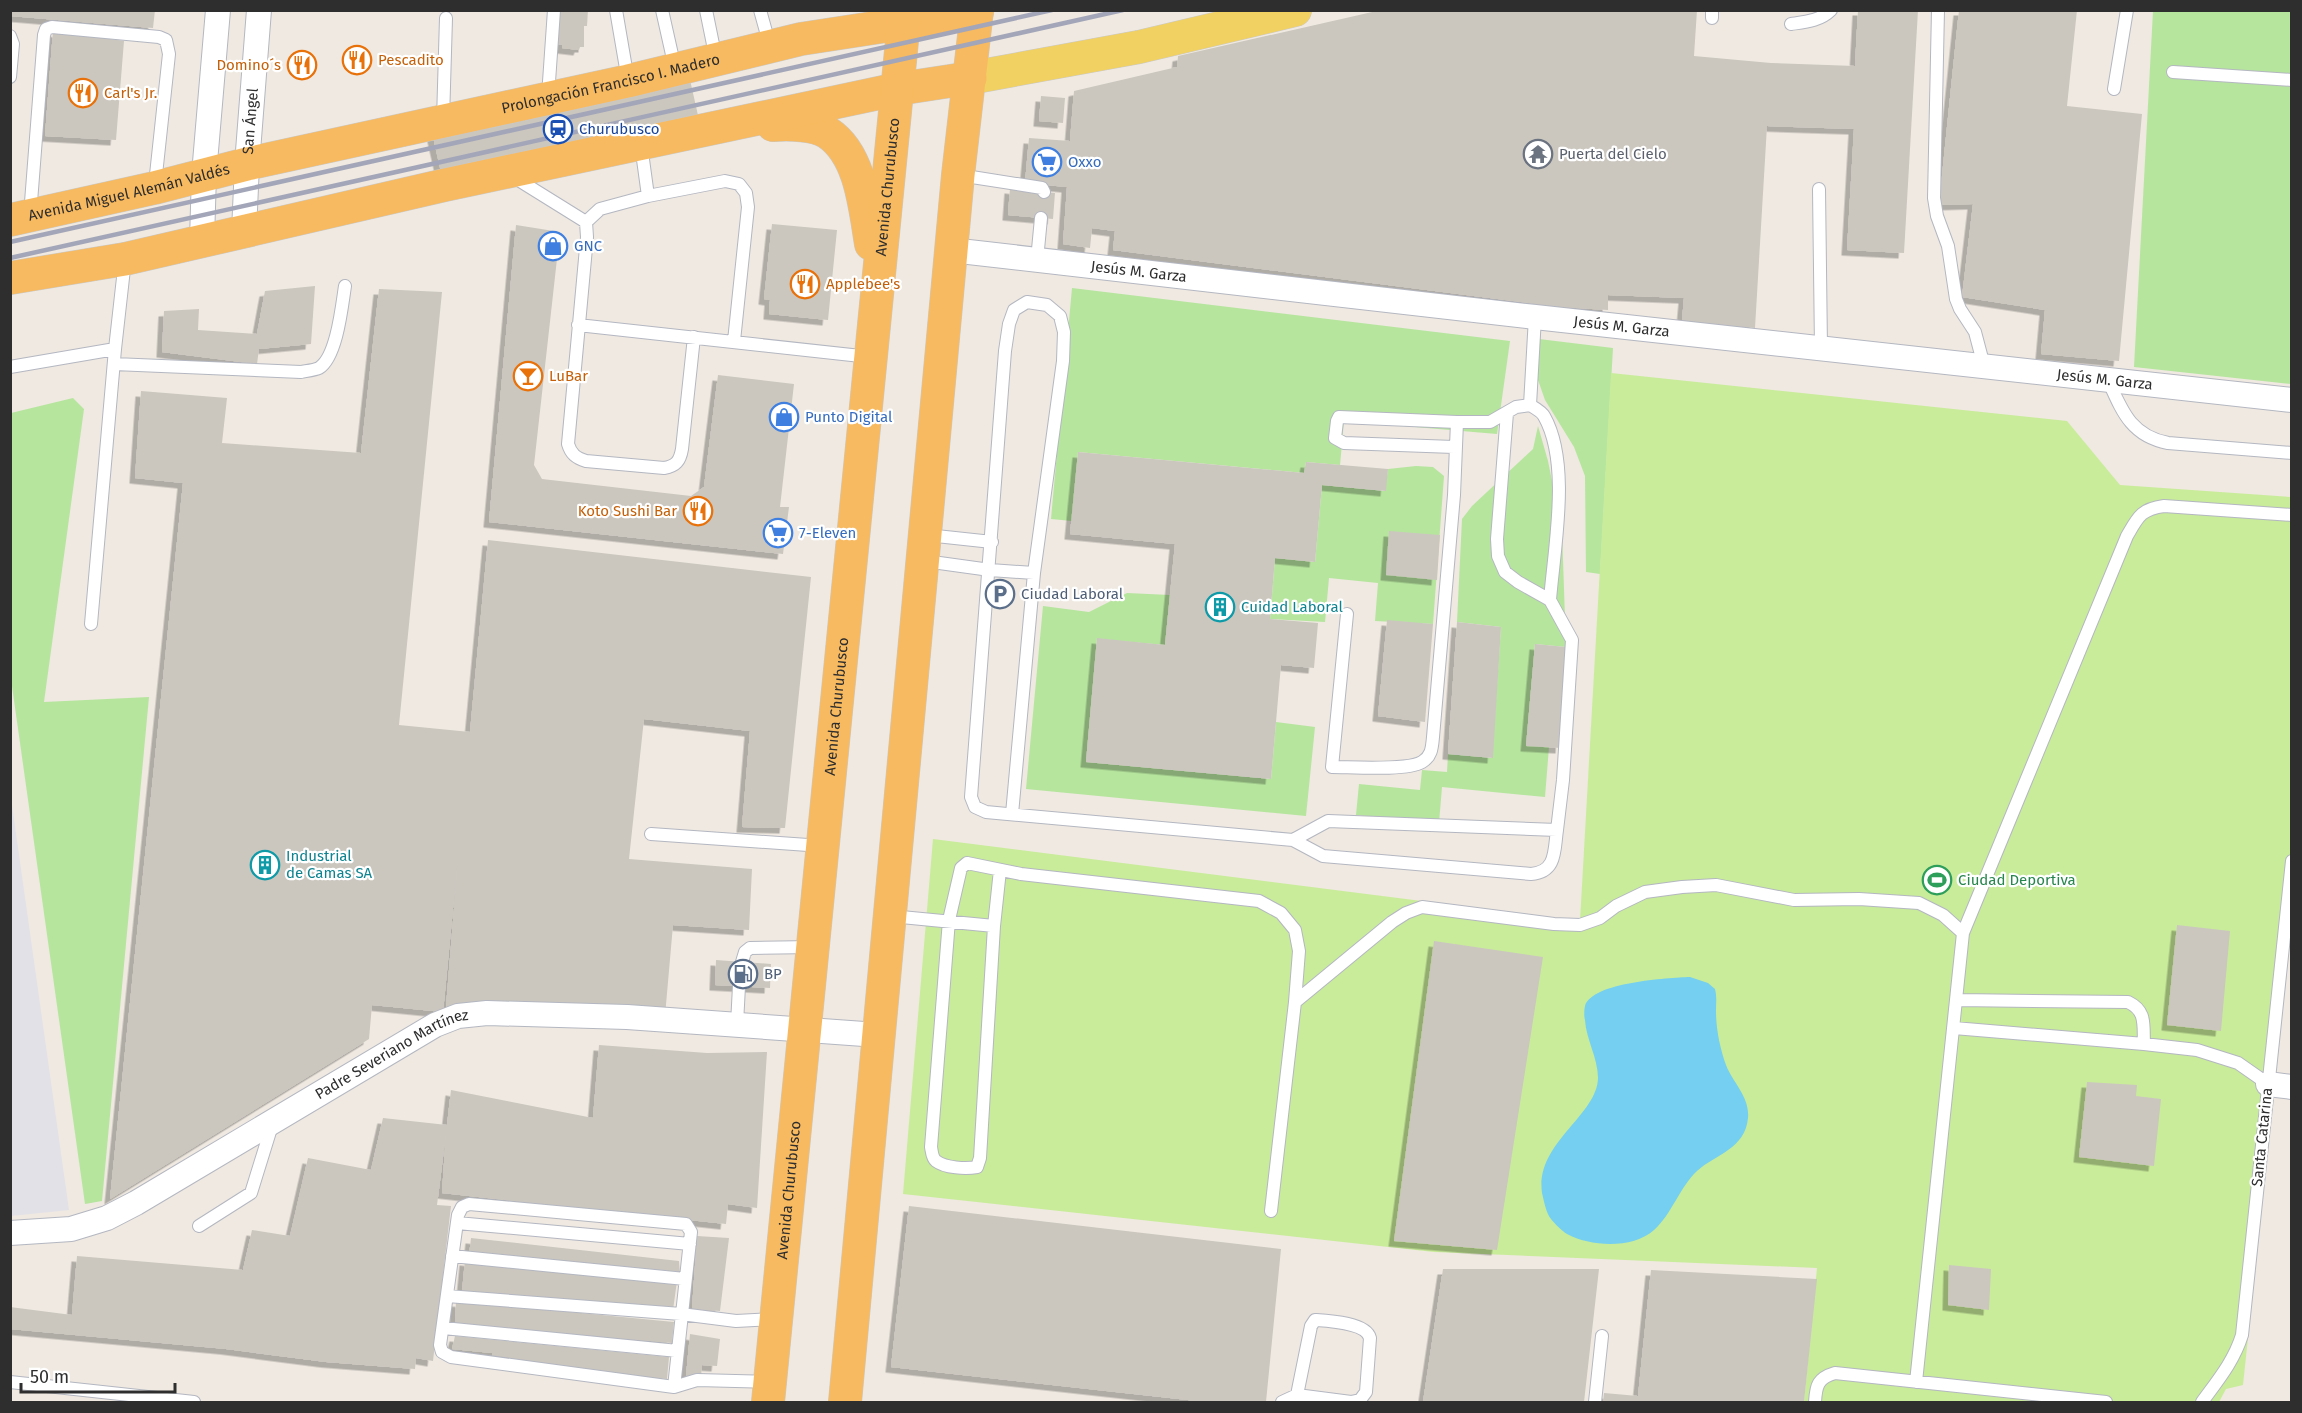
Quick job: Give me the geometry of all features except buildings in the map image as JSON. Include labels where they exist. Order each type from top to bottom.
[{"type":"highway","name":"Prolongación Francisco I. Madero","points":[[247,164],[628,81],[905,16],[978,11]]},
{"type":"highway","points":[[845,1402],[958,175],[978,11]]},
{"type":"highway","name":"Avenida Churubusco","points":[[769,1392],[807,1028],[905,16]]},
{"type":"highway","points":[[10,278],[125,259],[506,172],[898,89],[970,78]]},
{"type":"highway","points":[[714,128],[795,124],[827,132],[849,155],[861,184],[878,284]]},
{"type":"highway","name":"Avenida Miguel Alemán Valdés","points":[[20,218],[154,188],[247,164]]},
{"type":"main road","points":[[970,78],[1139,47],[1296,10]]},
{"type":"street","points":[[202,240],[204,174],[218,10]]},
{"type":"street","name":"San Ángel","points":[[244,232],[247,164],[260,10]]},
{"type":"street","name":"Jesús M. Garza","points":[[951,250],[2292,400]]},
{"type":"street","name":"Padre Severiano Martínez","points":[[10,1233],[71,1229],[107,1218],[435,1025],[458,1016],[487,1013],[627,1017],[807,1028],[878,1035]]},
{"type":"lane","points":[[548,98],[554,10]]},
{"type":"lane","points":[[616,10],[628,81]]},
{"type":"lane","points":[[662,10],[675,69]]},
{"type":"lane","points":[[706,10],[716,59]]},
{"type":"lane","points":[[759,10],[770,47]]},
{"type":"lane","points":[[1791,24],[1826,16],[1831,10]]},
{"type":"lane","points":[[1938,10],[1934,198],[1937,216],[1950,253],[1956,299],[1975,332],[1984,366]]},
{"type":"lane","points":[[2114,89],[2127,10]]},
{"type":"lane","points":[[442,121],[446,18]]},
{"type":"lane","points":[[20,218],[44,35],[46,29],[52,27],[159,37],[166,40],[169,54],[154,188]]},
{"type":"lane","points":[[10,36],[14,44],[11,75]]},
{"type":"lane","points":[[2173,72],[2292,80]]},
{"type":"lane","points":[[641,144],[648,196]]},
{"type":"lane","points":[[506,172],[586,222]]},
{"type":"lane","points":[[958,175],[1042,188],[1044,192]]},
{"type":"lane","points":[[586,222],[600,209],[648,196],[725,181],[739,184],[746,194],[748,207],[734,341]]},
{"type":"lane","points":[[1819,189],[1821,348]]},
{"type":"lane","points":[[1037,260],[1041,218]]},
{"type":"lane","points":[[586,222],[587,237],[568,444],[576,458],[586,462],[664,468],[674,466],[680,459],[694,337]]},
{"type":"lane","points":[[91,624],[125,259]]},
{"type":"lane","points":[[114,364],[301,372],[320,368],[329,356],[336,337],[345,286]]},
{"type":"lane","points":[[1012,814],[1034,573],[1063,360],[1064,332],[1060,316],[1047,305],[1027,302],[1014,310],[1009,324],[1005,351],[971,797],[975,807],[986,812],[1293,840],[1323,856],[1531,873],[1541,873],[1548,868],[1553,859],[1563,780],[1572,640],[1550,600],[1505,572],[1498,556],[1497,539],[1508,413]]},
{"type":"lane","points":[[1530,405],[1535,317]]},
{"type":"lane","points":[[578,325],[871,357]]},
{"type":"lane","points":[[10,367],[115,349]]},
{"type":"lane","points":[[2108,380],[2124,415],[2140,432],[2153,440],[2292,453]]},
{"type":"lane","points":[[1455,447],[1344,443],[1335,438],[1339,417],[1490,422],[1516,407],[1530,405],[1544,415],[1557,451],[1559,482],[1550,600]]},
{"type":"lane","points":[[1347,614],[1332,767],[1396,766],[1422,762],[1431,753],[1433,737],[1454,495],[1457,422]]},
{"type":"lane","points":[[1916,1382],[1963,933],[2127,536],[2137,519],[2150,508],[2164,506],[2292,515]]},
{"type":"lane","points":[[924,548],[992,542]]},
{"type":"lane","points":[[924,548],[990,570],[1034,573]]},
{"type":"lane","points":[[1293,840],[1328,821],[1557,830]]},
{"type":"lane","points":[[651,834],[823,846]]},
{"type":"lane","name":"Santa Catarina","points":[[2202,1402],[2228,1368],[2237,1352],[2242,1335],[2280,1086],[2292,861]]},
{"type":"lane","points":[[1000,870],[994,926],[980,1158],[976,1167],[968,1168],[937,1163],[933,1159],[931,1147],[949,920],[958,874],[967,863],[1000,870],[1259,901],[1281,913],[1295,930],[1299,951],[1271,1211]]},
{"type":"lane","points":[[1295,1002],[1392,922],[1422,907],[1554,924],[1580,925],[1600,918],[1616,906],[1645,892],[1716,885],[1794,900],[1859,899],[1919,903],[1943,915],[1963,933]]},
{"type":"lane","points":[[890,916],[994,926]]},
{"type":"lane","points":[[742,962],[745,952],[750,948],[814,947]]},
{"type":"lane","points":[[737,1024],[739,986]]},
{"type":"lane","points":[[1957,1000],[2128,1002],[2138,1006],[2143,1017],[2144,1044]]},
{"type":"lane","points":[[1954,1028],[2197,1050],[2238,1063],[2280,1086]]},
{"type":"lane","points":[[199,1226],[251,1194],[274,1121]]},
{"type":"lane","points":[[674,1387],[691,1232],[686,1224],[469,1204],[462,1207],[452,1256],[440,1345],[442,1352],[451,1357],[674,1387],[697,1380],[769,1392]]},
{"type":"lane","points":[[457,1223],[690,1244]]},
{"type":"lane","points":[[452,1256],[685,1279]]},
{"type":"lane","points":[[447,1296],[681,1314],[736,1321],[778,1319]]},
{"type":"lane","points":[[1282,1402],[1297,1395],[1351,1402],[1360,1400],[1366,1392],[1369,1332],[1362,1327],[1315,1320],[1311,1326],[1297,1395]]},
{"type":"lane","points":[[443,1328],[678,1351]]},
{"type":"lane","points":[[1595,1402],[1602,1336]]},
{"type":"lane","points":[[1815,1402],[1816,1384],[1823,1377],[1835,1373],[2106,1402]]},
{"type":"lane","points":[[10,1382],[194,1402]]},
{"type":"shaded area","points":[[11,798],[69,1210],[10,1216]]},
{"type":"green space","points":[[2153,11],[2291,11],[2291,384],[2134,367]]},
{"type":"green space","points":[[1072,288],[1510,341],[1497,434],[1344,421],[1340,465],[1306,462],[1304,473],[1078,452],[1072,521],[1051,519]]},
{"type":"green space","points":[[1539,339],[1613,348],[1600,574],[1586,572],[1585,476],[1574,447],[1545,400],[1537,377]]},
{"type":"green space","name":"Ciudad Deportiva","points":[[1611,373],[2067,421],[2120,485],[2291,497],[2291,933],[2243,1385],[2226,1389],[2219,1402],[1804,1402],[1817,1268],[1434,1252],[903,1194],[933,839],[1580,921]]},
{"type":"green space","points":[[73,398],[84,409],[44,702],[149,697],[102,1201],[85,1204],[11,679],[11,413]]},
{"type":"green space","points":[[1538,426],[1548,461],[1562,531],[1566,647],[1535,644],[1526,745],[1549,747],[1545,797],[1442,787],[1439,823],[1356,815],[1359,784],[1420,790],[1422,770],[1447,772],[1448,754],[1492,758],[1501,627],[1457,622],[1462,519],[1472,506],[1533,449]]},
{"type":"green space","points":[[1433,467],[1444,476],[1433,624],[1375,621],[1378,583],[1329,578],[1325,622],[1270,619],[1275,558],[1315,562],[1322,485],[1385,491],[1388,469]]},
{"type":"green space","points":[[1127,593],[1170,595],[1165,645],[1097,639],[1086,762],[1271,779],[1276,722],[1315,727],[1306,816],[1026,789],[1043,606],[1089,612]]},
{"type":"water","points":[[1690,977],[1708,983],[1715,989],[1720,1045],[1729,1072],[1746,1103],[1748,1118],[1746,1128],[1736,1144],[1697,1171],[1685,1185],[1660,1224],[1645,1236],[1624,1243],[1612,1244],[1588,1242],[1567,1234],[1554,1223],[1545,1207],[1542,1175],[1556,1145],[1588,1105],[1595,1092],[1598,1078],[1586,1027],[1585,1006],[1601,991],[1615,987],[1649,980]]},
{"type":"railway","points":[[10,242],[1052,10]]},
{"type":"railway","points":[[10,258],[1123,10]]},
{"type":"place","name":"Pescadito","points":[[357,60]]},
{"type":"place","name":"Domino´s","points":[[302,65]]},
{"type":"place","name":"Carl's Jr.","points":[[83,93]]},
{"type":"place","name":"Churubusco","points":[[558,129]]},
{"type":"place","name":"Puerta del Cielo","points":[[1538,154]]},
{"type":"place","name":"Oxxo","points":[[1047,162]]},
{"type":"place","name":"GNC","points":[[553,246]]},
{"type":"place","name":"Applebee's","points":[[805,284]]},
{"type":"place","name":"LuBar","points":[[528,376]]},
{"type":"place","name":"Punto Digital","points":[[784,417]]},
{"type":"place","name":"Koto Sushi Bar","points":[[698,511]]},
{"type":"place","name":"7-Eleven","points":[[778,533]]},
{"type":"place","name":"Ciudad Laboral","points":[[1000,594]]},
{"type":"place","name":"Cuidad Laboral","points":[[1220,607]]},
{"type":"place","name":"Industrial de Camas SA","points":[[265,865]]},
{"type":"place","name":"Ciudad Deportiva","points":[[1937,880]]},
{"type":"place","name":"BP","points":[[743,974]]}]
